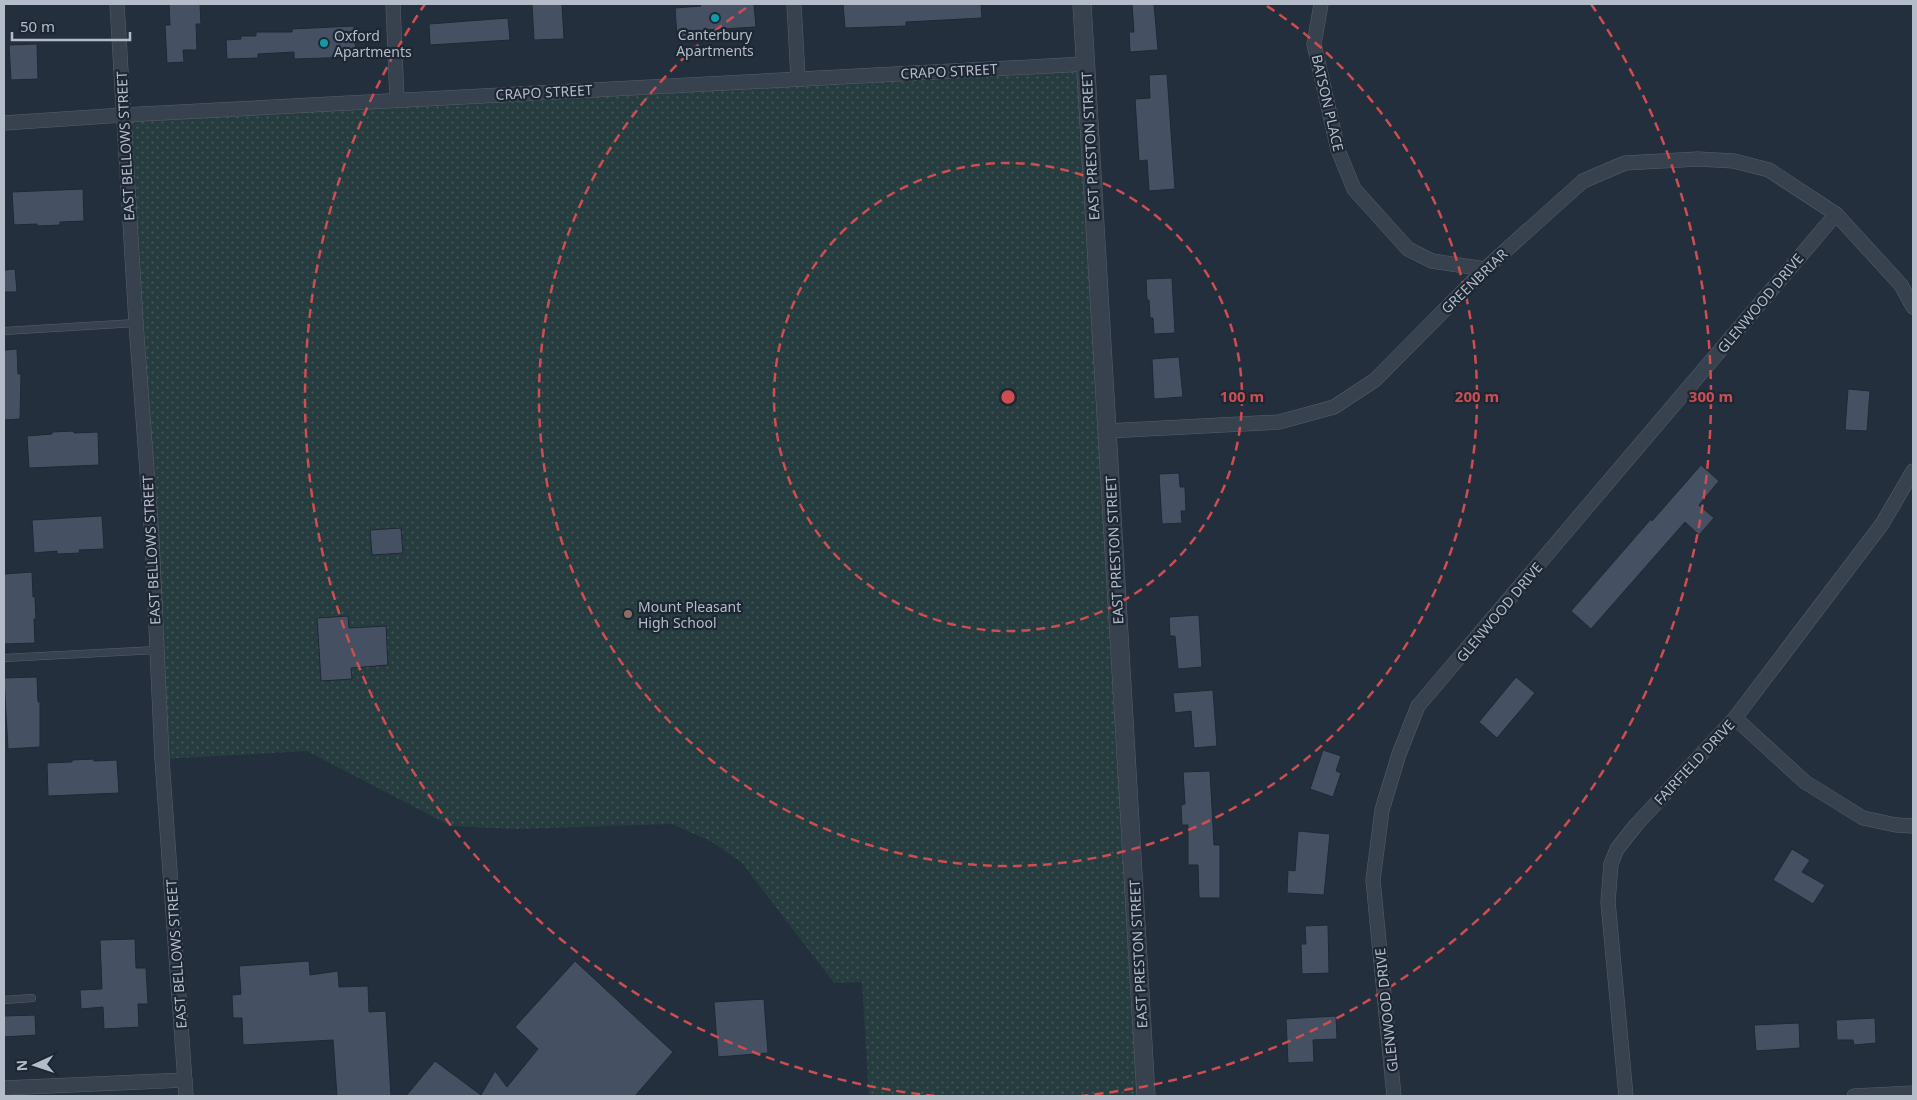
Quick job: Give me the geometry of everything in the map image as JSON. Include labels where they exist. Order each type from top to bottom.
[{"type":"street","name":"EAST BELLOWS STREET","points":[[117,4],[136,323],[152,539],[163,779],[186,1096]]},
{"type":"street","points":[[393,4],[397,100]]},
{"type":"street","points":[[794,4],[798,78]]},
{"type":"street","name":"EAST PRESTON STREET","points":[[1082,4],[1146,1096]]},
{"type":"street","name":"BATSON PLACE","points":[[1321,4],[1314,44],[1338,150],[1354,189],[1408,249],[1432,261],[1485,269]]},
{"type":"street","name":"CRAPO STREET","points":[[4,123],[798,78],[1085,64]]},
{"type":"street","name":"GREENBRIAR","points":[[1107,431],[1279,422],[1334,407],[1375,380],[1485,269],[1583,181],[1625,163],[1682,160],[1734,161],[1769,170],[1836,214]]},
{"type":"street","points":[[1836,214],[1901,285],[1913,307]]},
{"type":"street","name":"GLENWOOD DRIVE","points":[[1394,1096],[1373,880],[1382,810],[1399,754],[1418,706],[1836,214]]},
{"type":"street","name":"FAIRFIELD DRIVE","points":[[1626,1096],[1608,902],[1611,864],[1617,849],[1636,825],[1735,718],[1882,524],[1913,471]]},
{"type":"street","points":[[1735,718],[1805,782],[1862,818],[1896,825],[1913,826]]},
{"type":"street","points":[[4,1088],[185,1080]]},
{"type":"street","points":[[1854,1096],[1913,1094]]},
{"type":"lane","points":[[4,331],[136,323]]},
{"type":"lane","points":[[4,658],[157,650]]},
{"type":"lane","points":[[4,1000],[32,998]]},
{"type":"green space","name":"Mount Pleasant High School","points":[[1085,64],[1146,1096],[869,1096],[862,982],[834,983],[742,863],[712,842],[672,824],[517,829],[451,826],[307,751],[162,759],[123,115]]},
{"type":"building","points":[[169,4],[200,4],[201,24],[196,24],[197,50],[183,50],[184,62],[167,63],[165,25],[170,25]]},
{"type":"building","points":[[532,4],[562,4],[564,39],[534,40]]},
{"type":"building","name":"Canterbury Apartments","points":[[700,4],[754,4],[756,27],[703,30],[703,35],[677,37],[675,8],[701,6]]},
{"type":"building","points":[[843,4],[981,4],[982,18],[906,22],[906,26],[845,28]]},
{"type":"building","points":[[1132,4],[1154,4],[1158,50],[1130,52],[1129,32],[1134,32]]},
{"type":"building","name":"Oxford Apartments","points":[[508,18],[510,40],[430,45],[429,24]]},
{"type":"building","points":[[354,26],[356,57],[294,59],[294,52],[258,54],[258,58],[227,59],[226,40],[241,39],[241,36],[256,36],[256,32],[292,32],[292,29]]},
{"type":"building","points":[[37,44],[38,79],[11,80],[9,45]]},
{"type":"building","points":[[1167,74],[1175,189],[1149,191],[1147,160],[1139,161],[1135,99],[1150,98],[1149,75]]},
{"type":"building","points":[[83,189],[84,221],[60,222],[60,225],[14,225],[12,192]]},
{"type":"building","points":[[15,269],[17,292],[4,292],[4,270]]},
{"type":"building","points":[[1172,278],[1175,333],[1154,334],[1153,318],[1150,318],[1149,300],[1147,300],[1146,279]]},
{"type":"building","points":[[17,349],[18,374],[21,374],[20,419],[4,420],[4,350]]},
{"type":"building","points":[[1179,357],[1183,397],[1154,399],[1152,359]]},
{"type":"building","points":[[1848,389],[1870,391],[1867,431],[1845,430]]},
{"type":"building","points":[[74,431],[74,433],[98,432],[99,465],[29,468],[27,436]]},
{"type":"building","points":[[1701,465],[1719,481],[1699,505],[1714,518],[1699,535],[1685,522],[1591,629],[1571,611]]},
{"type":"building","points":[[1179,473],[1180,487],[1185,487],[1186,511],[1181,511],[1182,523],[1162,524],[1159,474]]},
{"type":"building","points":[[102,516],[104,549],[79,550],[80,553],[57,554],[57,551],[34,553],[32,520]]},
{"type":"building","points":[[401,528],[403,553],[372,555],[370,530]]},
{"type":"building","points":[[32,572],[36,619],[34,619],[35,643],[4,644],[4,574]]},
{"type":"building","points":[[1199,615],[1202,667],[1178,669],[1175,636],[1170,636],[1169,617]]},
{"type":"building","points":[[348,616],[349,628],[386,626],[388,665],[351,668],[352,679],[321,681],[317,618]]},
{"type":"building","points":[[37,677],[38,702],[40,702],[40,747],[8,749],[4,678]]},
{"type":"building","points":[[1516,677],[1535,693],[1497,738],[1479,722]]},
{"type":"building","points":[[1213,690],[1217,746],[1194,748],[1191,711],[1175,713],[1173,693]]},
{"type":"building","points":[[1323,750],[1341,756],[1336,771],[1341,773],[1333,797],[1310,789]]},
{"type":"building","points":[[94,759],[94,761],[117,760],[119,793],[48,796],[47,763]]},
{"type":"building","points":[[1210,771],[1214,845],[1220,845],[1220,898],[1199,898],[1198,865],[1188,865],[1188,825],[1182,825],[1181,805],[1185,804],[1183,772]]},
{"type":"building","points":[[1298,831],[1330,834],[1324,895],[1287,893],[1288,870],[1295,871]]},
{"type":"building","points":[[1792,849],[1810,860],[1802,872],[1825,885],[1813,904],[1773,880]]},
{"type":"building","points":[[1328,925],[1329,973],[1302,974],[1301,944],[1306,944],[1305,926]]},
{"type":"building","points":[[135,939],[136,968],[146,968],[148,1004],[138,1004],[139,1027],[104,1029],[103,1007],[81,1009],[80,990],[102,989],[100,940]]},
{"type":"building","points":[[309,961],[310,975],[338,971],[339,987],[368,986],[369,1012],[386,1011],[391,1096],[337,1096],[333,1040],[243,1045],[242,1018],[233,1018],[232,995],[241,994],[239,966]]},
{"type":"building","points":[[575,961],[673,1052],[635,1096],[406,1096],[435,1061],[481,1095],[495,1071],[507,1087],[538,1049],[515,1027]]},
{"type":"building","points":[[764,999],[768,1053],[718,1057],[714,1002]]},
{"type":"building","points":[[35,1015],[36,1035],[4,1037],[4,1016]]},
{"type":"building","points":[[1336,1016],[1337,1039],[1313,1040],[1314,1062],[1288,1063],[1286,1019]]},
{"type":"building","points":[[1875,1018],[1876,1043],[1854,1045],[1853,1040],[1837,1040],[1836,1020]]},
{"type":"building","points":[[1799,1023],[1800,1048],[1756,1051],[1754,1025]]},
{"type":"place","name":"Canterbury Apartments","points":[[715,18]]},
{"type":"place","name":"Oxford Apartments","points":[[324,43]]},
{"type":"place","name":"Mount Pleasant High School","points":[[628,614]]}]
